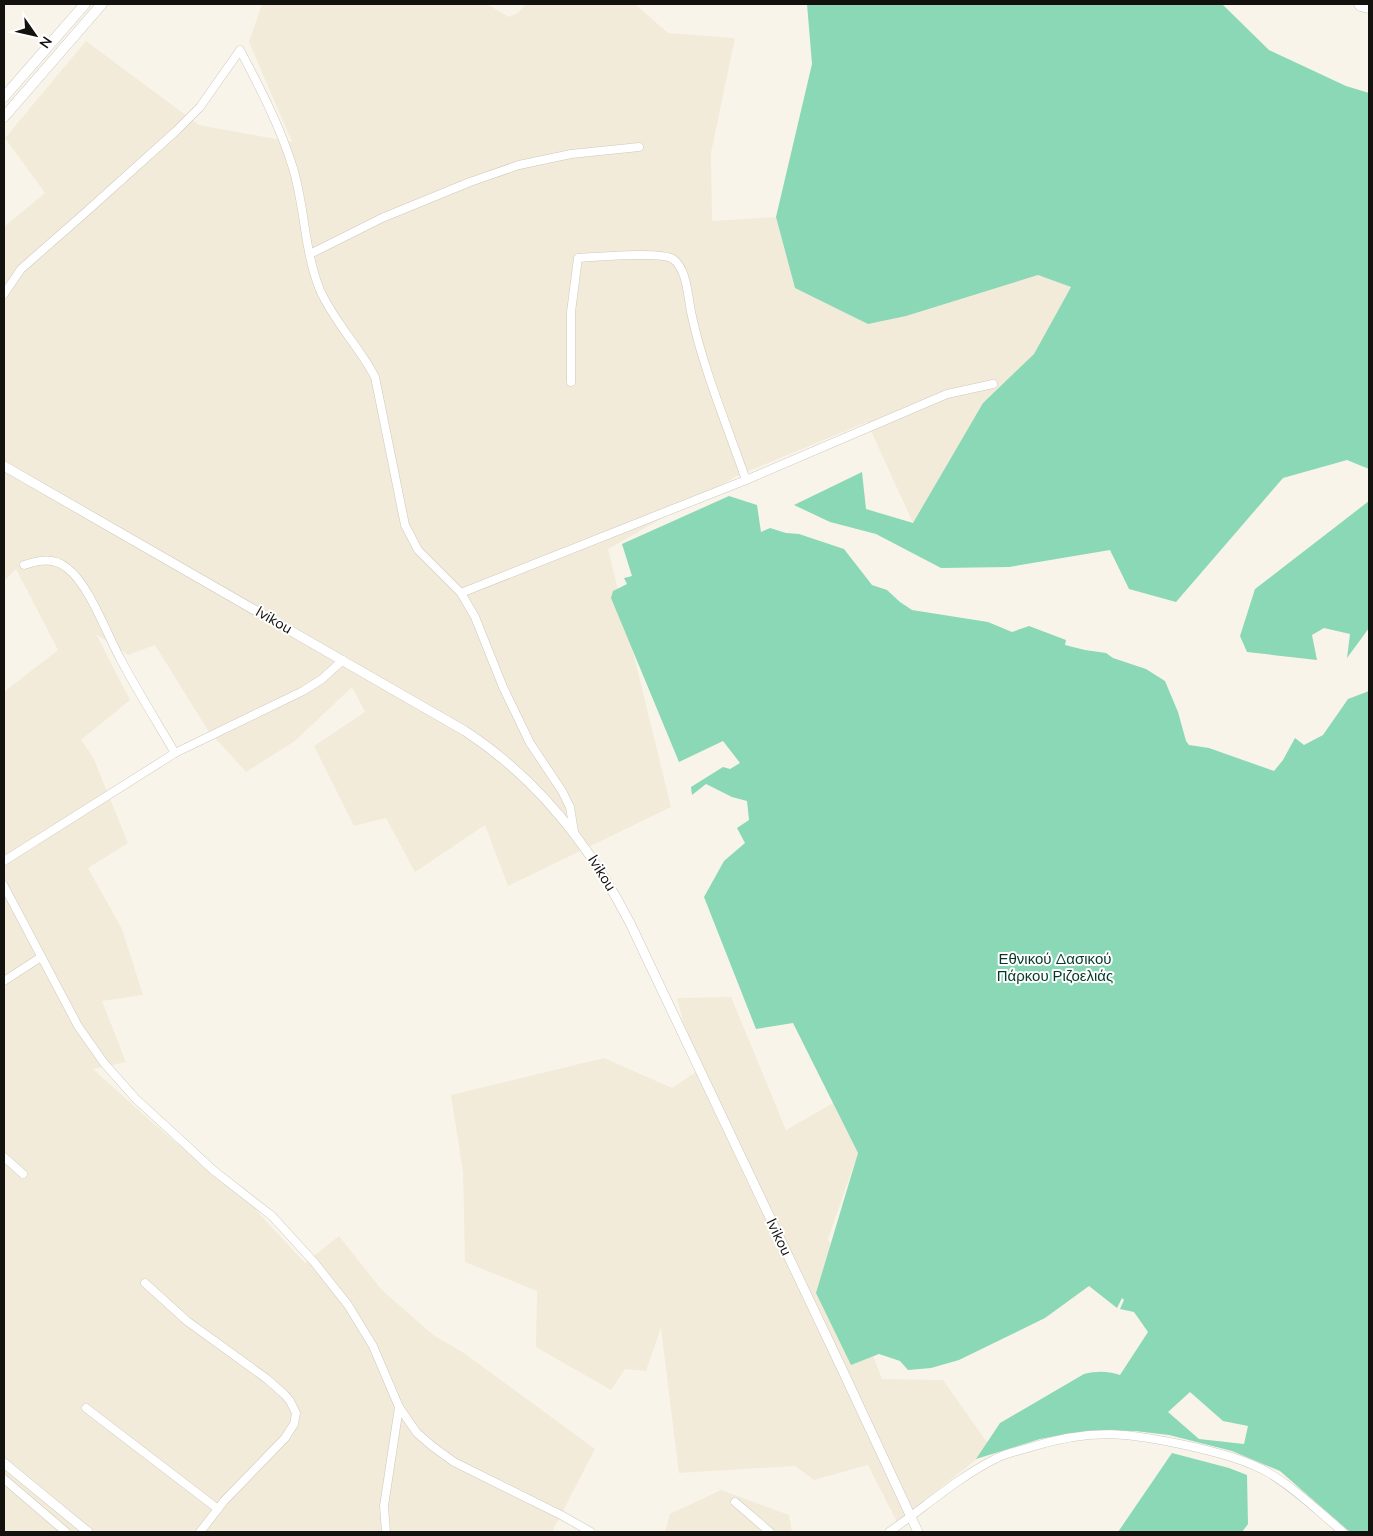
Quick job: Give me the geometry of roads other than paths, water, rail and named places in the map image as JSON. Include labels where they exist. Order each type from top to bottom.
[{"type":"highway","points":[[1362,4],[1369,6]]},
{"type":"main road","points":[[4,97],[85,4]]},
{"type":"main road","points":[[4,118],[102,4]]},
{"type":"street","points":[[4,294],[21,269],[69,228],[200,107],[240,50],[281,133],[293,169],[310,254],[320,290],[336,320],[366,360],[375,377],[405,525],[418,550],[461,593],[475,617],[503,687],[530,743],[562,791],[570,807],[574,832]]},
{"type":"street","points":[[310,254],[382,218],[519,164],[571,154],[639,147]]},
{"type":"street","points":[[571,382],[571,312],[578,258],[659,255],[672,258],[679,266],[686,281],[697,339],[746,480]]},
{"type":"street","points":[[461,593],[746,480],[947,394],[993,384]]},
{"type":"street","name":"Ivikou","points":[[4,466],[480,740],[518,772],[574,832],[593,859],[630,923],[918,1532]]},
{"type":"street","points":[[24,565],[36,561],[52,561],[67,567],[78,579],[120,660],[175,753]]},
{"type":"street","points":[[4,861],[175,753],[303,691],[322,679],[343,660]]},
{"type":"street","points":[[4,886],[78,1026],[110,1070],[136,1099],[195,1153],[272,1216],[314,1262],[348,1305],[373,1346],[399,1407],[418,1433],[454,1462],[591,1532]]},
{"type":"street","points":[[4,981],[41,957]]},
{"type":"street","points":[[4,1156],[23,1174]]},
{"type":"street","points":[[145,1283],[187,1321],[285,1394],[296,1413],[294,1424],[285,1438],[218,1508],[200,1532]]},
{"type":"street","points":[[386,1532],[384,1506],[399,1407]]},
{"type":"street","points":[[86,1408],[218,1508]]},
{"type":"street","points":[[889,1532],[970,1473],[997,1458],[1054,1440],[1087,1434],[1147,1436],[1202,1449],[1250,1464],[1268,1472],[1290,1488],[1343,1532]]},
{"type":"street","points":[[4,1463],[88,1532]]},
{"type":"street","points":[[4,1479],[66,1532]]},
{"type":"street","points":[[735,1502],[770,1532]]},
{"type":"park label","name":"Εθνικού Δασικού Πάρκου Ριζοελιάς","points":[[1055,968]]}]
